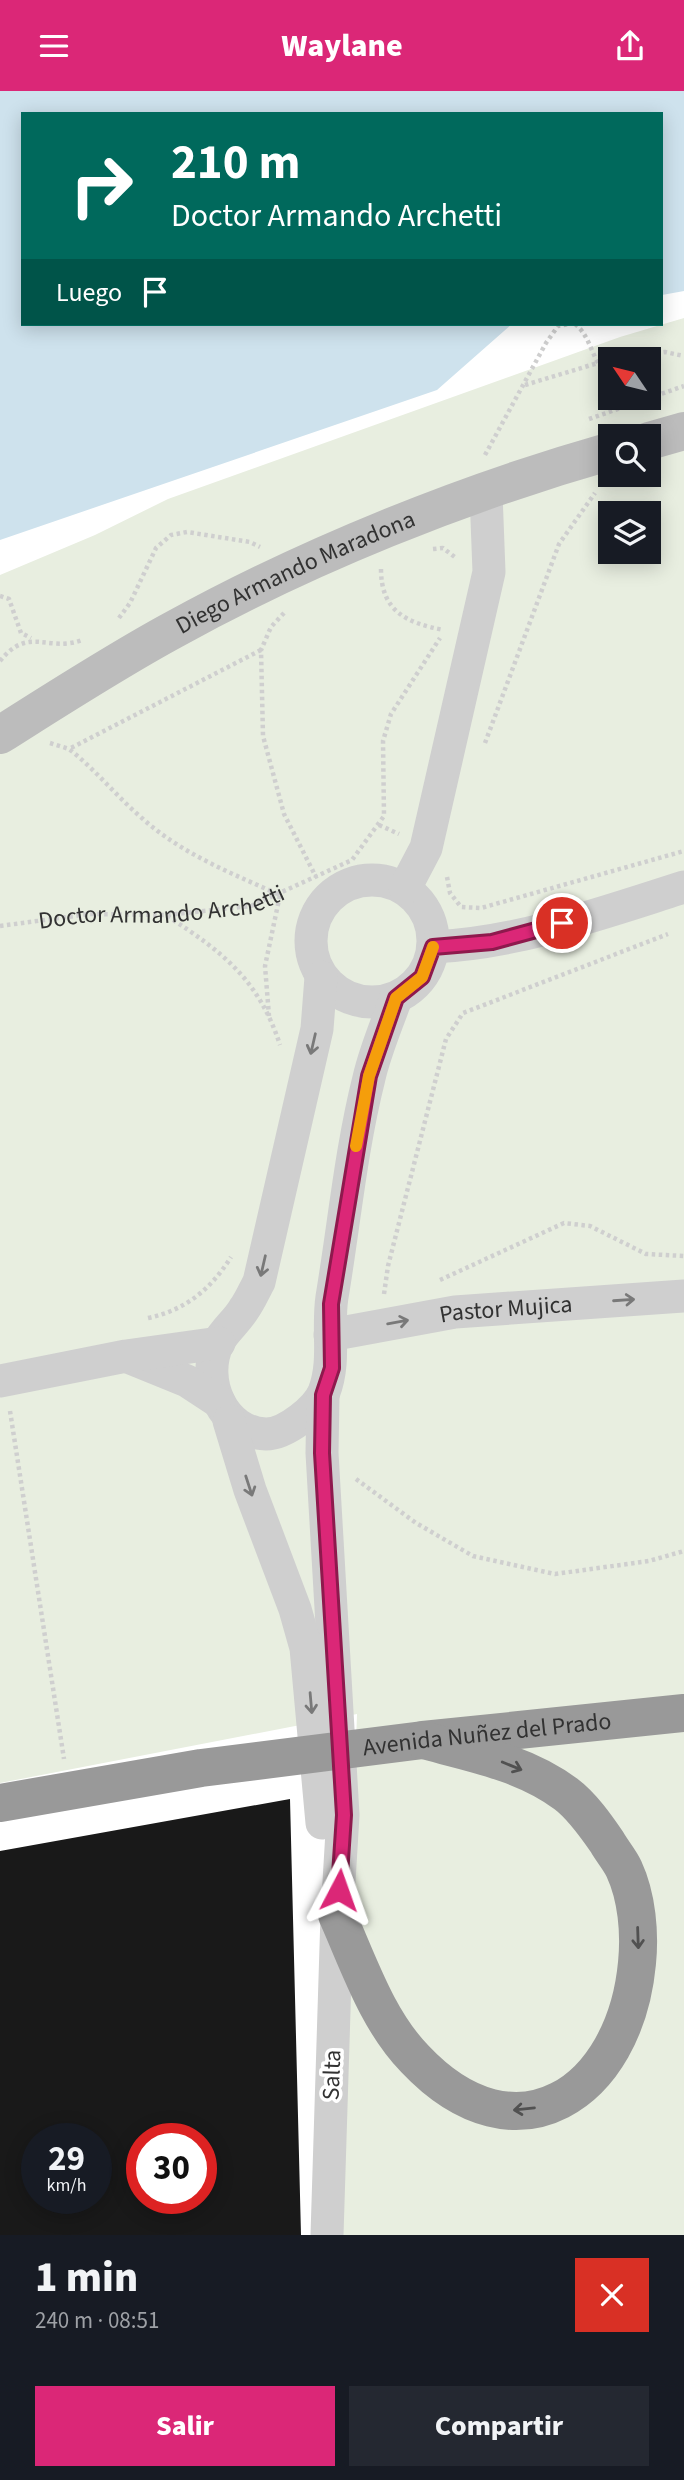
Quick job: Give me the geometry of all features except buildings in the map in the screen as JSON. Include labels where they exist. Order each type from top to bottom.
[{"type":"highway","name":"Avenida Nuñez del Prado","points":[[0,1803],[201,1768],[410,1741],[684,1713]]},
{"type":"highway","points":[[337,1915],[389,2025],[413,2058],[442,2085],[469,2103],[506,2111],[536,2108],[568,2098],[595,2075],[616,2044],[629,2013],[639,1946],[637,1916],[625,1870],[598,1829],[568,1795],[538,1776],[498,1760],[410,1741]]},
{"type":"main road","points":[[661,437],[684,431]]},
{"type":"main road","name":"Diego Armando Maradona","points":[[0,735],[173,630],[286,593],[368,537],[484,476],[556,467],[598,455]]},
{"type":"street","points":[[404,888],[426,848],[489,572],[484,476]]},
{"type":"street","points":[[363,879],[385,880],[404,888],[427,913],[433,947],[422,977],[396,998],[376,1003],[355,1000],[336,991],[321,977],[313,960],[309,940],[317,911],[326,898],[343,886],[363,879]]},
{"type":"street","points":[[433,947],[475,945],[509,939],[684,887]]},
{"type":"street","points":[[321,977],[317,1029],[259,1282],[244,1310],[219,1342],[213,1374],[250,1490],[295,1609],[306,1648],[323,1835],[337,1915]]},
{"type":"street","points":[[337,1915],[344,1815],[322,1453],[323,1395],[332,1368],[331,1319],[369,1076],[396,998]]},
{"type":"street","name":"Pastor Mujica","points":[[331,1319],[684,1296]]},
{"type":"street","points":[[3,1380],[126,1356],[219,1342]]},
{"type":"street","points":[[126,1356],[187,1381],[256,1434],[273,1434],[296,1422],[323,1395]]},
{"type":"street","name":"Salta","points":[[327,2235],[337,1915]]},
{"type":"path","points":[[484,476],[524,385],[558,326]]},
{"type":"path","points":[[524,385],[596,361],[584,331],[578,326]]},
{"type":"path","points":[[662,352],[684,356]]},
{"type":"path","points":[[481,753],[559,544],[577,513],[601,489]]},
{"type":"path","points":[[112,626],[130,603],[156,548],[171,535],[187,532],[250,542],[262,549],[286,593],[285,612],[271,627],[261,650],[69,749],[145,821],[214,866],[280,895],[265,966],[270,1020]]},
{"type":"path","points":[[420,549],[443,548],[458,559]]},
{"type":"path","points":[[368,574],[391,563]]},
{"type":"path","points":[[381,568],[384,599],[404,618],[419,625],[445,630]]},
{"type":"path","points":[[0,596],[9,599],[13,606],[14,618],[21,633],[35,640]]},
{"type":"path","name":"Doctor Armando Archetti","points":[[0,926],[89,914],[166,915],[251,906],[352,860],[384,816],[383,741],[391,713],[449,624]]},
{"type":"path","points":[[0,660],[13,646],[27,640],[78,642],[89,637]]},
{"type":"path","name":"Doctor Armando Archetti","points":[[261,650],[263,736],[284,814],[297,845],[316,877]]},
{"type":"path","points":[[445,869],[450,893],[461,907],[481,908],[684,851]]},
{"type":"path","points":[[166,915],[214,946],[258,992],[280,1045],[277,1058]]},
{"type":"path","points":[[392,1297],[384,1295],[388,1266],[446,1039],[463,1013],[668,933]]},
{"type":"path","points":[[433,1284],[564,1223],[590,1226],[646,1254],[684,1256]]},
{"type":"path","points":[[143,1319],[169,1314],[192,1302],[222,1272],[236,1248]]},
{"type":"path","points":[[3,1380],[69,1791]]},
{"type":"path","points":[[322,1453],[416,1523],[473,1556],[555,1574],[649,1561],[684,1551]]},
{"type":"shaded area","points":[[684,318],[684,2235],[339,2235],[357,1714],[0,1783],[0,575],[95,535],[168,499],[620,337]]},
{"type":"water","points":[[0,91],[684,91],[684,291],[663,295],[663,112],[21,112],[21,326],[510,326],[437,390],[0,540]]},
{"type":"slow traffic","points":[[356,1146],[369,1076],[396,998],[422,977],[433,947]]},
{"type":"route","points":[[339,1890],[344,1815],[322,1453],[323,1395],[332,1368],[331,1304],[369,1076],[396,998],[422,977],[433,947],[475,945],[509,939],[562,923]]}]
